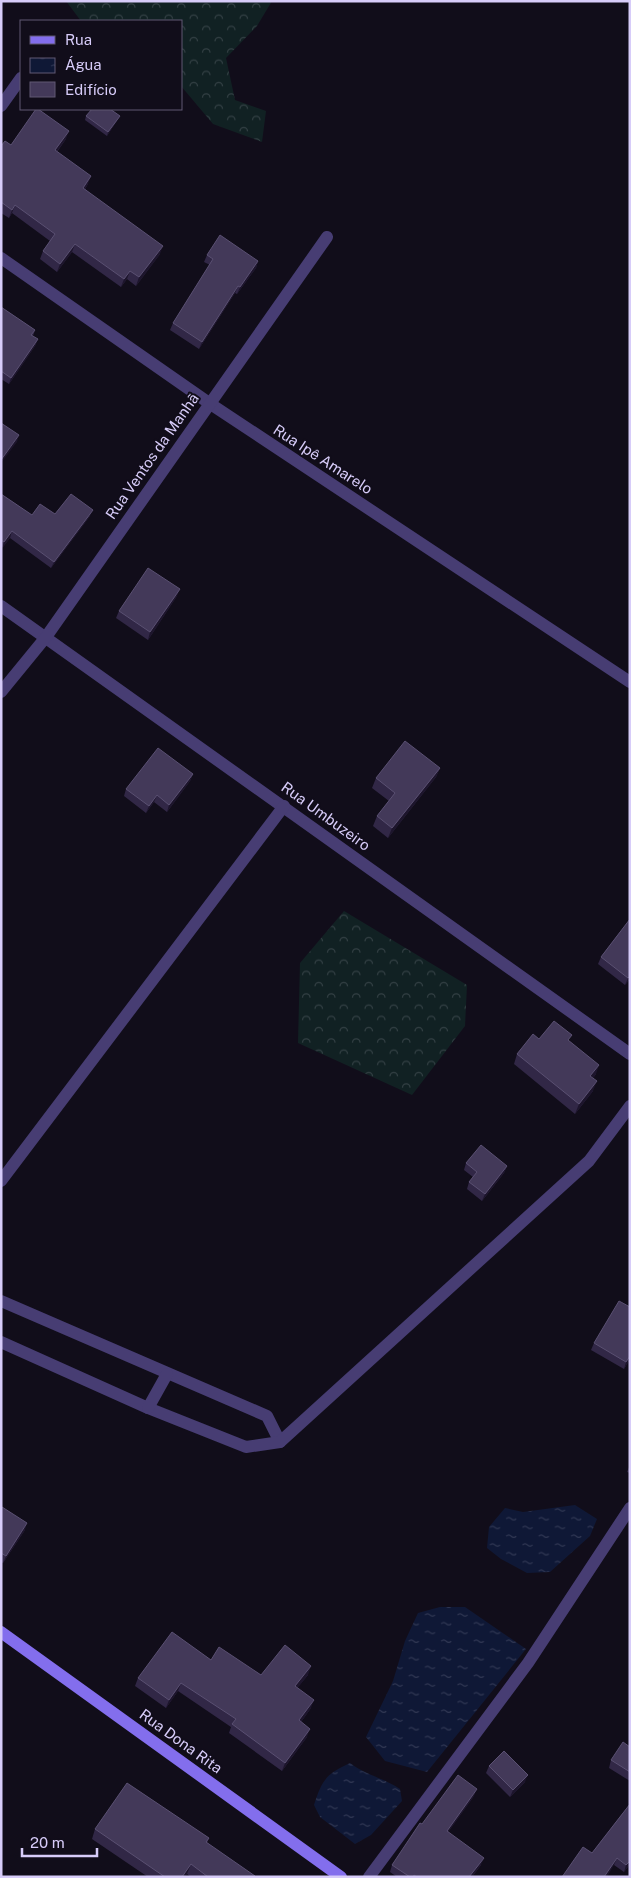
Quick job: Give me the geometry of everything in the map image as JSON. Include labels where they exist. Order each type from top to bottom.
[{"type":"main road","name":"Rua Dona Rita","points":[[1,1632],[341,1877]]},
{"type":"street","points":[[1,106],[20,79]]},
{"type":"street","name":"Rua Ventos da Manhã","points":[[1,692],[46,637],[209,403],[328,237]]},
{"type":"street","name":"Rua Ipê Amarelo","points":[[1,258],[209,403],[630,682]]},
{"type":"street","name":"Rua Umbuzeiro","points":[[1,606],[630,1054]]},
{"type":"street","points":[[1,1181],[284,806]]},
{"type":"street","points":[[1,1342],[148,1408],[246,1447],[280,1442],[589,1162],[630,1106]]},
{"type":"street","points":[[1,1301],[267,1416],[280,1442]]},
{"type":"street","points":[[148,1408],[167,1374]]},
{"type":"street","points":[[369,1877],[528,1663],[630,1508]]},
{"type":"green space","points":[[66,1],[272,1],[257,26],[226,58],[235,100],[266,111],[262,142],[213,124],[182,87],[182,20],[80,20]]},
{"type":"green space","points":[[344,911],[467,985],[465,1026],[412,1095],[298,1043],[300,963]]},
{"type":"water","points":[[575,1505],[597,1519],[590,1536],[550,1572],[527,1573],[501,1559],[487,1548],[489,1527],[505,1508],[523,1512]]},
{"type":"water","points":[[440,1607],[465,1607],[526,1649],[427,1772],[385,1761],[366,1737],[393,1681],[405,1641],[418,1613]]},
{"type":"water","points":[[350,1763],[362,1771],[400,1789],[402,1801],[371,1835],[355,1844],[320,1817],[314,1805],[326,1779],[335,1771]]},
{"type":"building","points":[[35,110],[39,110],[69,131],[55,150],[91,176],[83,188],[163,246],[139,277],[130,271],[124,279],[75,244],[60,264],[43,251],[55,234],[15,205],[12,210],[1,202],[1,146],[5,141],[11,145]]},
{"type":"building","points":[[91,110],[111,110],[120,116],[108,132],[86,116]]},
{"type":"building","points":[[220,235],[258,261],[240,287],[238,286],[202,342],[173,323],[213,259],[207,255]]},
{"type":"building","points":[[1,307],[35,330],[31,335],[38,339],[11,378],[1,371]]},
{"type":"building","points":[[1,423],[19,435],[1,460]]},
{"type":"building","points":[[1,494],[32,515],[40,504],[55,514],[71,494],[93,510],[54,562],[12,531],[4,542],[1,540]]},
{"type":"building","points":[[148,568],[180,589],[150,632],[119,611]]},
{"type":"building","points":[[405,741],[440,768],[392,828],[377,816],[395,793],[376,778]]},
{"type":"building","points":[[158,748],[193,774],[169,805],[157,795],[149,806],[126,789]]},
{"type":"building","points":[[630,919],[630,976],[628,978],[601,957]]},
{"type":"building","points":[[554,1021],[572,1035],[568,1040],[599,1065],[590,1076],[597,1081],[579,1104],[517,1054],[533,1034],[539,1039]]},
{"type":"building","points":[[481,1145],[507,1166],[485,1194],[469,1182],[477,1172],[466,1163]]},
{"type":"building","points":[[619,1301],[630,1307],[630,1356],[626,1362],[594,1343]]},
{"type":"building","points":[[2,1507],[27,1523],[6,1556],[1,1553]]},
{"type":"building","points":[[172,1632],[211,1660],[219,1647],[261,1675],[285,1645],[311,1666],[295,1686],[314,1700],[299,1720],[310,1729],[285,1763],[232,1724],[236,1719],[181,1683],[169,1700],[138,1678]]},
{"type":"building","points":[[623,1742],[630,1747],[630,1772],[611,1760]]},
{"type":"building","points":[[504,1751],[528,1775],[513,1790],[489,1766]]},
{"type":"building","points":[[458,1775],[477,1789],[447,1831],[484,1858],[469,1877],[417,1877],[414,1875],[410,1877],[392,1865],[420,1823],[422,1824]]},
{"type":"building","points":[[127,1783],[209,1838],[206,1842],[255,1876],[208,1877],[191,1864],[182,1877],[165,1877],[95,1829]]},
{"type":"building","points":[[630,1804],[630,1861],[626,1865],[617,1858],[604,1877],[562,1877],[583,1847],[592,1853]]}]
